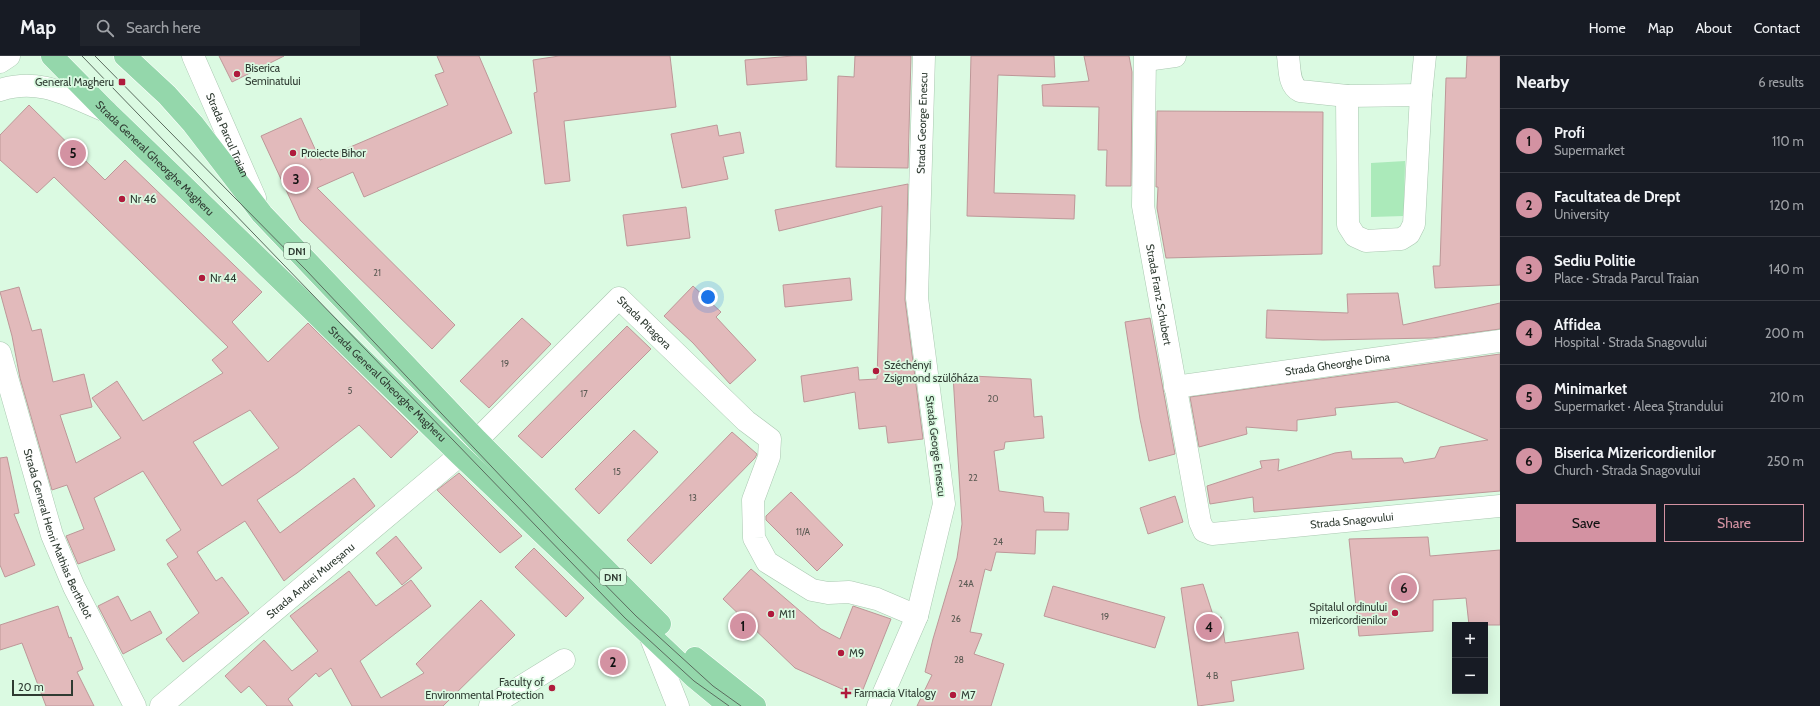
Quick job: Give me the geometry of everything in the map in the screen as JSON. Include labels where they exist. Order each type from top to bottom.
[{"type":"main road","name":"Strada General Gheorghe Magheru","points":[[52,56],[106,111],[460,455],[694,677],[729,706]]},
{"type":"main road","name":"DN1","points":[[125,56],[168,96],[193,124],[262,214],[477,440],[687,651],[713,674],[755,706]]},
{"type":"street","points":[[0,62],[9,56]]},
{"type":"street","name":"Strada Parcul Traian","points":[[193,56],[262,214]]},
{"type":"street","name":"Strada George Enescu","points":[[878,706],[917,616],[944,504],[917,298],[924,56]]},
{"type":"street","points":[[1146,58],[1175,56]]},
{"type":"street","points":[[1288,56],[1291,81],[1295,89],[1300,91],[1347,96],[1421,95]]},
{"type":"street","points":[[1347,96],[1348,225],[1355,236],[1366,241],[1401,239],[1409,234],[1414,224],[1421,95],[1425,56]]},
{"type":"street","name":"Strada Franz Schubert","points":[[1146,58],[1142,206],[1200,522],[1204,531]]},
{"type":"street","points":[[0,90],[27,85],[45,87],[106,111]]},
{"type":"street","name":"Strada Pitagora","points":[[477,440],[619,298],[746,421],[770,439],[770,457],[752,500],[754,538],[767,562],[812,590],[828,593],[849,592],[877,599],[917,616]]},
{"type":"street","name":"Strada Gheorghe Dima","points":[[1175,387],[1500,341]]},
{"type":"street","name":"Strada General Henri Mathias Berthelot","points":[[0,353],[52,535],[74,587],[135,706]]},
{"type":"street","name":"Strada Andrei Mureșanu","points":[[161,706],[460,455]]},
{"type":"street","name":"Strada Snagovului","points":[[1204,531],[1212,534],[1500,506]]},
{"type":"street","points":[[649,633],[678,706]]},
{"type":"street","points":[[490,706],[564,660]]},
{"type":"green space","points":[[1405,161],[1404,216],[1371,217],[1371,163]]},
{"type":"building","name":"Biserica Seminatului","points":[[219,56],[284,56],[232,82]]},
{"type":"building","points":[[437,56],[479,56],[512,133],[364,197],[353,172],[317,188],[455,325],[432,349],[300,220],[261,136],[301,118],[320,160],[448,105],[435,75],[444,72]]},
{"type":"building","points":[[559,56],[670,56],[676,107],[564,121],[570,181],[545,184],[534,93],[537,92],[533,60]]},
{"type":"building","points":[[806,56],[807,80],[747,85],[745,60]]},
{"type":"building","points":[[855,56],[911,56],[908,168],[836,167],[838,76],[854,77]]},
{"type":"building","points":[[971,56],[1054,56],[1055,77],[998,75],[994,193],[1075,195],[1074,219],[967,216]]},
{"type":"building","points":[[1084,56],[1129,56],[1132,72],[1131,186],[1106,186],[1107,150],[1098,150],[1099,107],[1043,106],[1042,85],[1089,81]]},
{"type":"building","points":[[1467,56],[1500,56],[1500,285],[1435,288],[1433,266],[1440,266],[1446,78],[1466,78]]},
{"type":"building","points":[[29,105],[105,180],[125,160],[262,292],[232,322],[268,362],[308,323],[418,432],[391,458],[359,425],[297,473],[257,500],[280,533],[354,478],[375,506],[284,581],[245,521],[197,552],[216,581],[222,577],[249,613],[183,662],[166,639],[199,613],[167,564],[178,557],[166,540],[181,530],[143,471],[94,498],[115,550],[78,564],[66,536],[84,529],[67,485],[52,490],[20,378],[12,336],[0,292],[19,287],[32,331],[41,329],[53,382],[84,374],[92,407],[60,415],[76,463],[121,438],[92,398],[117,381],[143,421],[223,373],[212,360],[228,347],[54,177],[37,193],[0,160],[0,135]],"holes":[[[250,410],[279,448],[222,486],[193,442]]]},
{"type":"building","points":[[1157,111],[1323,112],[1322,254],[1166,258],[1157,208]]},
{"type":"building","points":[[717,125],[719,136],[740,132],[744,153],[723,157],[728,179],[682,188],[671,134]]},
{"type":"building","points":[[908,184],[905,300],[923,439],[888,443],[886,426],[859,429],[855,392],[804,402],[801,376],[858,367],[859,380],[877,379],[882,206],[779,231],[775,210]]},
{"type":"building","points":[[686,207],[690,238],[627,246],[623,215]]},
{"type":"building","points":[[850,278],[852,300],[785,307],[783,285]]},
{"type":"building","points":[[693,286],[721,312],[716,317],[756,360],[730,384],[693,343],[664,316]]},
{"type":"building","points":[[1398,293],[1403,325],[1500,303],[1500,329],[1432,338],[1323,340],[1266,338],[1267,310],[1348,313],[1347,294]]},
{"type":"building","points":[[522,318],[551,344],[489,408],[460,381]]},
{"type":"building","points":[[1150,318],[1175,454],[1149,461],[1140,419],[1125,322]]},
{"type":"building","points":[[627,326],[651,349],[542,458],[518,436]]},
{"type":"building","points":[[1500,354],[1500,491],[1254,512],[1253,497],[1210,504],[1207,486],[1262,468],[1260,461],[1279,459],[1278,471],[1335,453],[1351,451],[1352,459],[1402,458],[1404,463],[1435,458],[1440,447],[1488,440],[1397,402],[1335,408],[1336,415],[1297,420],[1297,431],[1246,427],[1247,434],[1199,447],[1190,397]]},
{"type":"building","points":[[953,375],[1031,379],[1034,417],[1042,416],[1044,438],[1005,442],[1004,449],[994,451],[999,491],[1043,497],[1044,512],[1069,513],[1068,530],[1036,530],[1035,554],[996,552],[991,571],[985,569],[970,632],[982,634],[974,654],[1004,664],[991,706],[917,706],[932,675],[925,672],[933,639],[957,558],[962,524]]},
{"type":"building","points":[[634,430],[658,452],[599,514],[575,489]]},
{"type":"building","points":[[732,432],[757,454],[755,458],[651,564],[627,540]]},
{"type":"building","points":[[7,457],[19,513],[14,514],[35,565],[5,577],[0,565],[0,458]]},
{"type":"building","points":[[459,473],[522,536],[500,553],[437,490]]},
{"type":"building","points":[[791,492],[843,545],[817,571],[766,520],[766,516]]},
{"type":"building","points":[[1175,496],[1183,522],[1148,534],[1140,508]]},
{"type":"building","points":[[396,536],[422,568],[402,585],[376,553]]},
{"type":"building","name":"Spitalul ordinului mizericordienilor","points":[[1428,537],[1430,556],[1500,550],[1500,625],[1488,625],[1488,622],[1469,622],[1466,598],[1433,600],[1433,631],[1359,636],[1349,539]]},
{"type":"building","points":[[534,548],[584,598],[566,617],[515,567]]},
{"type":"building","points":[[751,569],[821,629],[840,639],[853,606],[891,619],[860,697],[795,668],[723,599]]},
{"type":"building","points":[[349,571],[376,606],[411,580],[431,606],[360,661],[381,698],[424,673],[416,664],[481,600],[515,635],[443,706],[352,706],[331,668],[319,677],[316,673],[288,699],[293,706],[267,706],[249,686],[241,693],[225,676],[264,640],[292,671],[318,651],[290,616]]},
{"type":"building","points":[[1203,584],[1214,618],[1221,617],[1225,643],[1298,632],[1304,669],[1231,681],[1234,701],[1198,706],[1181,588]]},
{"type":"building","points":[[1053,586],[1165,617],[1155,648],[1044,616]]},
{"type":"building","points":[[118,596],[131,621],[150,611],[162,633],[123,654],[98,606]]},
{"type":"building","points":[[58,606],[69,638],[71,637],[83,669],[77,672],[94,706],[46,706],[22,643],[0,650],[0,625]]},
{"type":"tram line","points":[[82,56],[625,618],[694,681],[729,706]]},
{"type":"tram line","points":[[95,56],[306,270],[559,538],[636,616],[713,686],[741,706]]},
{"type":"place","name":"Biserica Seminatului","points":[[237,74]]},
{"type":"place","name":"General Magheru","points":[[122,82]]},
{"type":"place","name":"Minimarket","points":[[73,153]]},
{"type":"place","name":"Proiecte Bihor","points":[[293,153]]},
{"type":"place","name":"Sediu Politie","points":[[296,179]]},
{"type":"place","name":"Nr 46","points":[[122,199]]},
{"type":"place","name":"Nr 44","points":[[202,278]]},
{"type":"place","name":"Széchényi Zsigmond szülőháza","points":[[876,371]]},
{"type":"place","name":"Biserica Mizericordienilor","points":[[1404,588]]},
{"type":"place","name":"Spitalul ordinului mizericordienilor","points":[[1395,613]]},
{"type":"place","name":"M11","points":[[771,614]]},
{"type":"place","name":"Profi","points":[[743,626]]},
{"type":"place","name":"Affidea","points":[[1209,627]]},
{"type":"place","name":"M9","points":[[841,653]]},
{"type":"place","name":"Facultatea de Drept","points":[[613,662]]},
{"type":"place","name":"Faculty of Environmental Protection","points":[[552,688]]},
{"type":"place","name":"Farmacia Vitalogy","points":[[846,693]]},
{"type":"place","name":"M7","points":[[953,695]]}]
